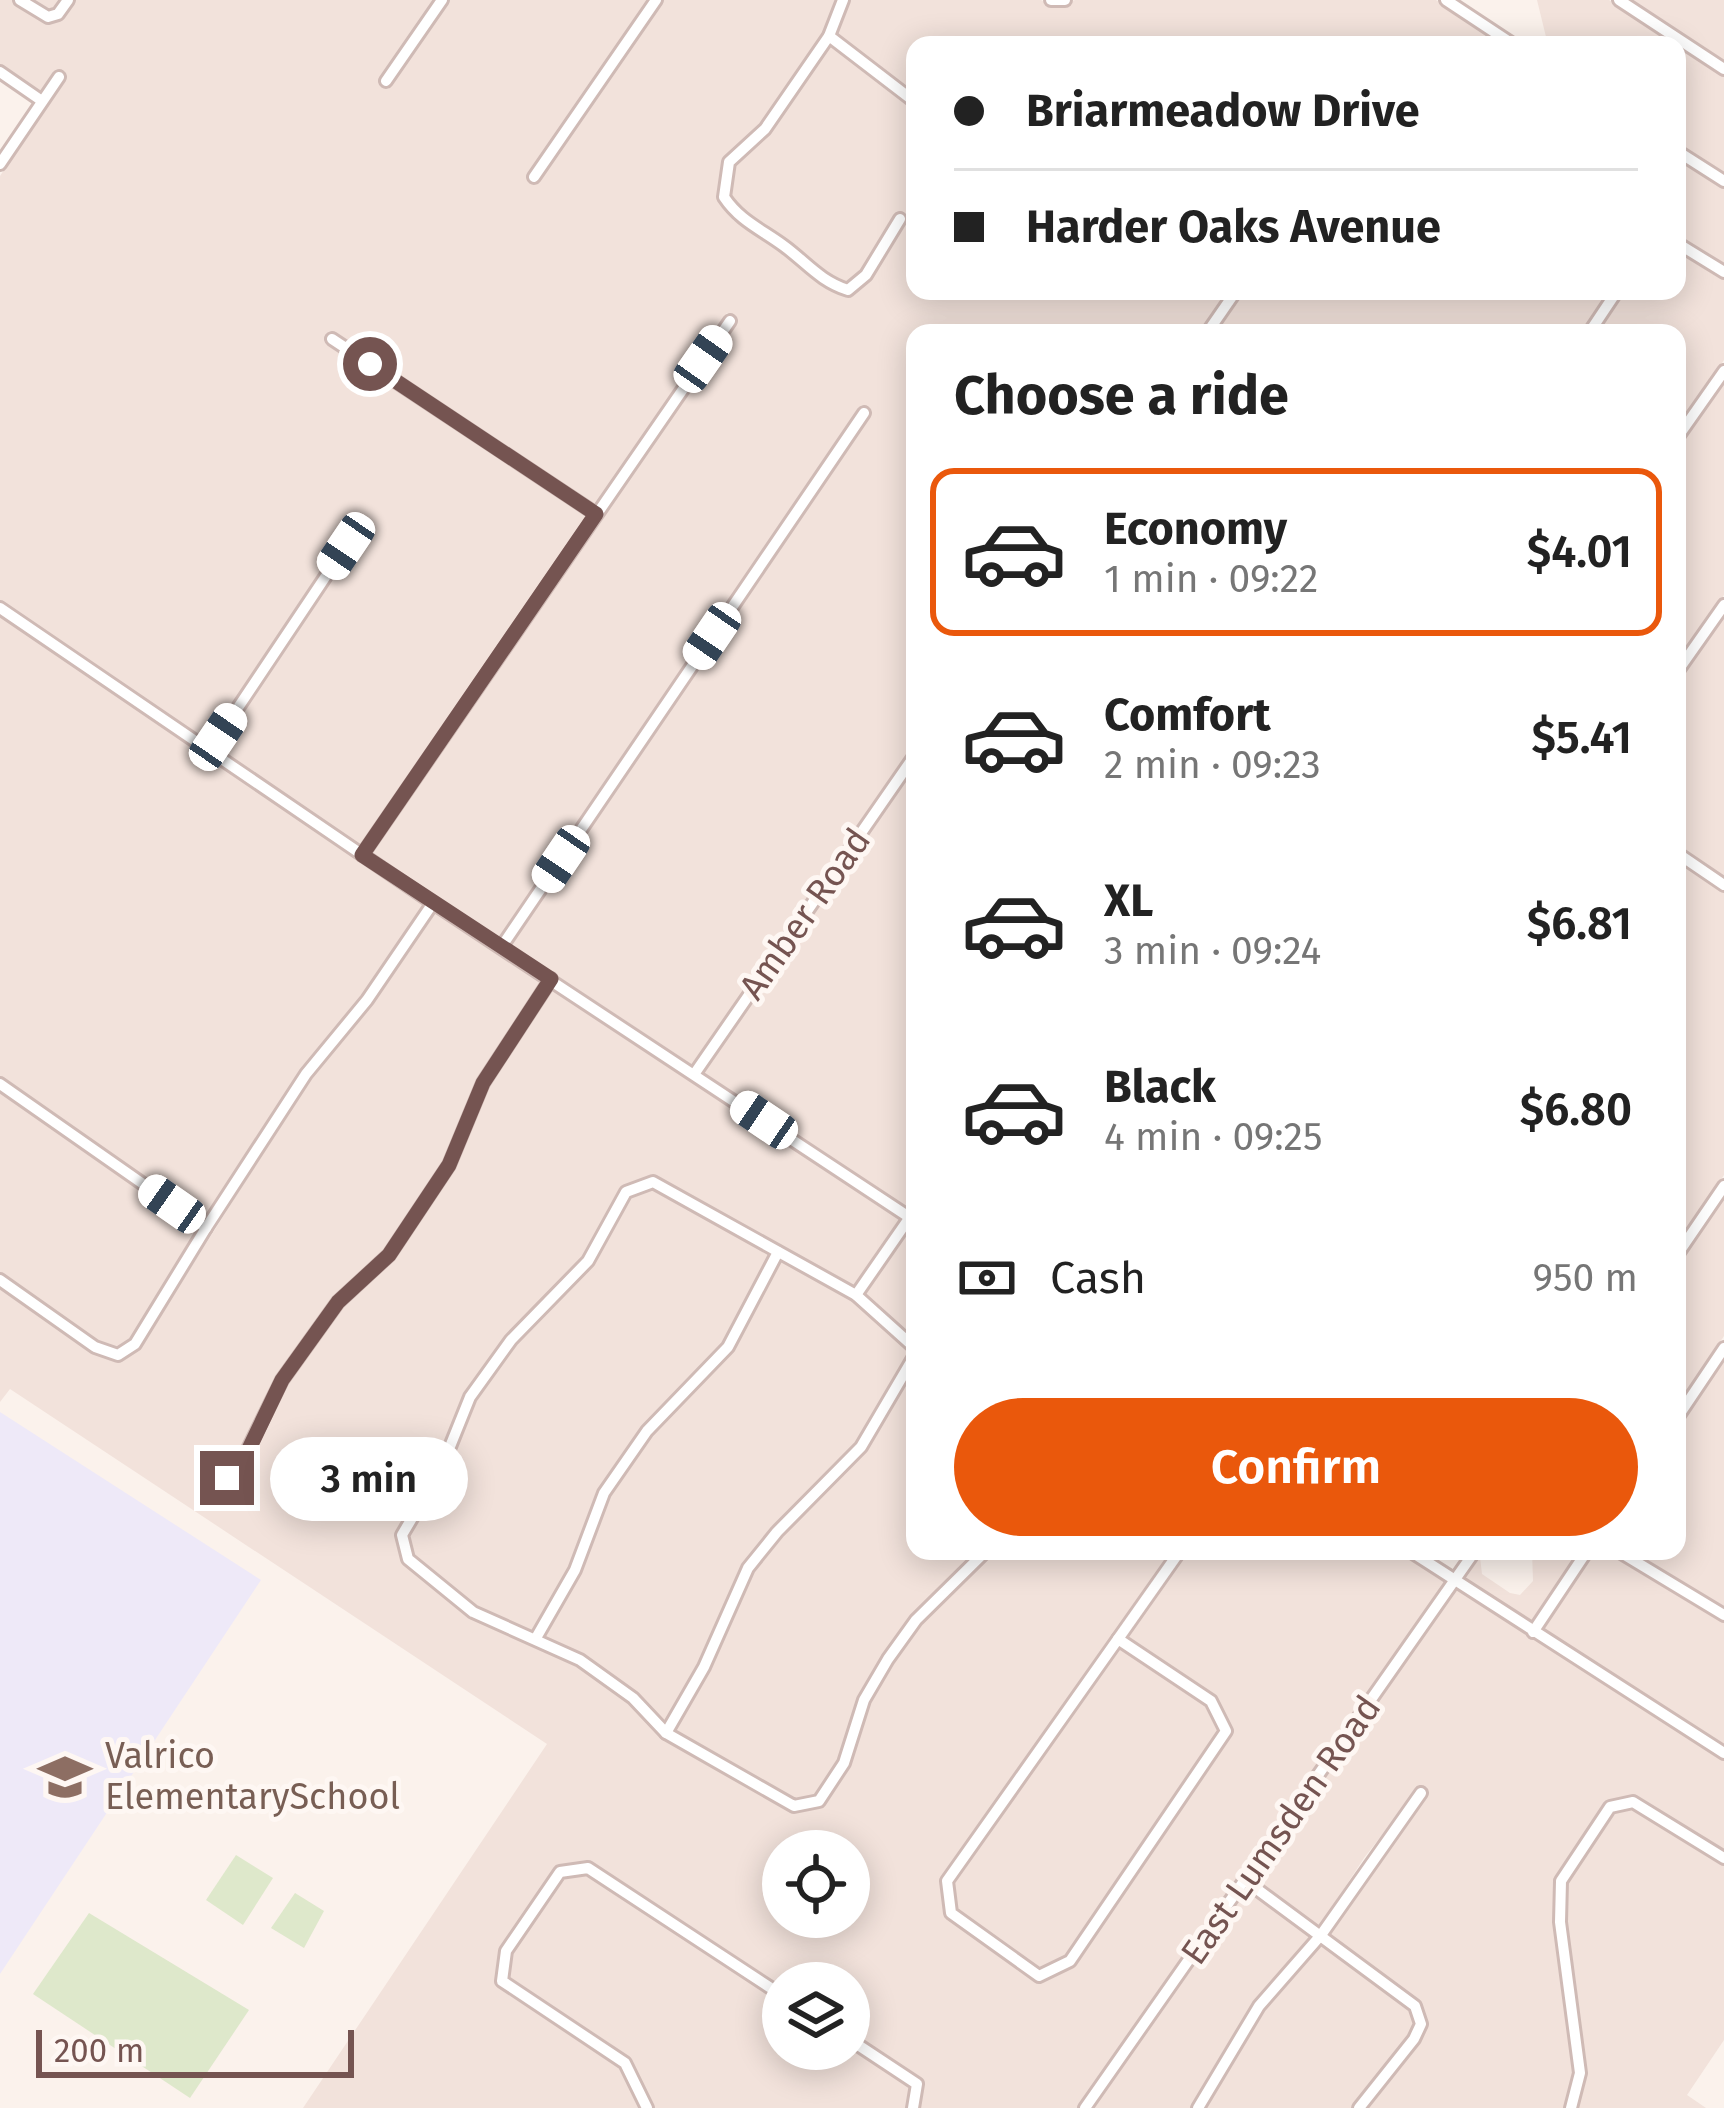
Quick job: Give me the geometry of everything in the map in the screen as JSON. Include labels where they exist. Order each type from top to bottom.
[{"type":"street","points":[[20,0],[48,17],[58,14],[68,0]]},
{"type":"street","points":[[386,81],[442,0]]},
{"type":"street","points":[[534,178],[656,0]]},
{"type":"street","points":[[843,0],[829,37],[765,129],[729,162],[724,197],[736,216],[784,246],[827,283],[848,290],[866,275],[900,219]]},
{"type":"street","points":[[1051,0],[1065,0]]},
{"type":"street","points":[[1446,0],[1500,36]]},
{"type":"street","points":[[1619,0],[1674,36]]},
{"type":"street","points":[[829,37],[906,95]]},
{"type":"street","points":[[1686,44],[1724,69]]},
{"type":"street","points":[[0,72],[43,101]]},
{"type":"street","points":[[0,164],[58,77]]},
{"type":"street","points":[[1686,157],[1724,181]]},
{"type":"street","points":[[1686,249],[1724,272]]},
{"type":"street","points":[[362,855],[730,321]]},
{"type":"street","points":[[332,339],[596,514]]},
{"type":"street","points":[[1686,425],[1724,371]]},
{"type":"street","points":[[502,946],[864,413]]},
{"type":"street","points":[[209,752],[346,546]]},
{"type":"street","points":[[1686,659],[1724,605]]},
{"type":"street","points":[[0,608],[362,855],[906,1215]]},
{"type":"street","name":"Amber Road","points":[[695,1073],[906,767]]},
{"type":"street","points":[[1686,859],[1724,884]]},
{"type":"street","points":[[0,1280],[95,1347],[118,1355],[135,1345],[306,1074],[367,1000],[434,903]]},
{"type":"street","points":[[208,1503],[248,1451],[282,1380],[338,1302],[389,1255],[449,1165],[483,1083],[551,979]]},
{"type":"street","points":[[0,1084],[206,1228]]},
{"type":"street","points":[[906,1343],[856,1295],[653,1182],[626,1192],[588,1261],[511,1340],[470,1397],[441,1469],[401,1535],[408,1559],[473,1612],[580,1660],[633,1698],[666,1733],[794,1806],[819,1801],[844,1762],[863,1700],[888,1659],[916,1620],[977,1560]]},
{"type":"street","points":[[1686,1243],[1724,1186]]},
{"type":"street","points":[[856,1295],[906,1227]]},
{"type":"street","points":[[536,1638],[575,1570],[604,1493],[646,1432],[728,1347],[778,1252]]},
{"type":"street","points":[[1686,1405],[1724,1348]]},
{"type":"street","points":[[666,1733],[704,1667],[748,1568],[861,1447],[906,1368]]},
{"type":"street","points":[[1118,1639],[1211,1701],[1226,1731],[1070,1961],[1039,1976],[951,1913],[947,1881],[1174,1560]]},
{"type":"street","points":[[1424,1560],[1724,1753]]},
{"type":"street","name":"East Lumsden Road","points":[[1084,2108],[1469,1560]]},
{"type":"street","points":[[1533,1632],[1581,1560]]},
{"type":"street","points":[[1633,1560],[1724,1615]]},
{"type":"street","points":[[1198,2108],[1259,2006],[1321,1935],[1421,1793]]},
{"type":"street","points":[[1571,2108],[1580,2073],[1560,1922],[1561,1881],[1610,1807],[1633,1802],[1724,1858]]},
{"type":"street","points":[[647,2108],[625,2063],[502,1981],[506,1951],[560,1872],[588,1868],[762,1982]]},
{"type":"street","points":[[1246,1881],[1415,2006],[1421,2024],[1414,2039],[1359,2108]]},
{"type":"street","points":[[870,2053],[917,2084],[913,2108]]},
{"type":"shaded area","points":[[0,0],[435,0],[379,82],[388,89],[450,0],[648,0],[526,178],[535,185],[663,0],[835,0],[824,33],[760,125],[724,158],[718,195],[733,220],[781,250],[823,287],[853,294],[871,278],[906,219],[906,300],[1222,300],[1205,324],[906,324],[906,757],[693,1065],[510,945],[872,411],[862,405],[500,938],[371,854],[737,319],[727,313],[594,506],[330,331],[325,340],[588,515],[360,847],[217,750],[354,545],[344,539],[207,743],[0,601],[0,176],[66,76],[56,70],[40,93],[0,65]]},
{"type":"shaded area","points":[[850,0],[1041,0],[1055,7],[1075,0],[1436,0],[1490,36],[906,36],[906,89],[836,35]]},
{"type":"shaded area","points":[[1537,0],[1609,0],[1664,36],[1546,36]]},
{"type":"shaded area","points":[[1629,0],[1724,0],[1724,62]]},
{"type":"shaded area","points":[[831,45],[906,101],[906,216],[897,212],[861,271],[846,283],[829,278],[788,242],[740,212],[730,196],[734,165],[770,132]]},
{"type":"shaded area","points":[[1686,50],[1724,75],[1724,174],[1686,150]]},
{"type":"shaded area","points":[[1686,163],[1724,188],[1724,266],[1686,242]]},
{"type":"shaded area","points":[[1686,255],[1724,279],[1724,360],[1686,415],[1686,324],[1602,324],[1618,300],[1686,300]]},
{"type":"shaded area","points":[[1237,300],[1604,300],[1587,324],[1220,324]]},
{"type":"shaded area","points":[[1724,382],[1724,595],[1686,649],[1686,436]]},
{"type":"shaded area","points":[[0,614],[425,904],[362,996],[300,1071],[204,1220],[0,1077]]},
{"type":"shaded area","points":[[1724,616],[1724,878],[1686,853],[1686,670]]},
{"type":"shaded area","points":[[906,778],[906,1208],[703,1072]]},
{"type":"shaded area","points":[[1686,866],[1724,891],[1724,1175],[1686,1231]]},
{"type":"shaded area","points":[[436,911],[543,980],[478,1079],[444,1162],[384,1251],[333,1298],[277,1376],[242,1448],[200,1503],[209,1511],[253,1454],[287,1383],[343,1306],[394,1258],[454,1169],[488,1086],[554,987],[902,1218],[854,1288],[656,1177],[621,1189],[583,1258],[507,1335],[465,1394],[436,1466],[396,1532],[404,1563],[470,1616],[578,1664],[629,1702],[659,1735],[796,1811],[825,1804],[849,1766],[869,1703],[893,1662],[921,1623],[986,1560],[1166,1560],[942,1877],[948,1917],[1042,1981],[1075,1965],[1231,1735],[1214,1697],[1127,1638],[1181,1560],[1414,1560],[1447,1582],[1077,2108],[920,2108],[920,2079],[870,2046],[870,1962],[762,1962],[762,1975],[586,1862],[555,1868],[501,1947],[496,1979],[620,2067],[641,2108],[303,2108],[547,1744],[10,1389],[0,1402],[0,1287],[92,1351],[117,1360],[139,1349],[311,1078],[372,1003]]},
{"type":"shaded area","points":[[0,1090],[198,1229],[131,1340],[117,1349],[97,1342],[0,1274]]},
{"type":"shaded area","points":[[653,1189],[770,1254],[723,1343],[642,1427],[599,1489],[569,1567],[533,1631],[476,1607],[413,1556],[408,1537],[447,1472],[475,1400],[516,1343],[593,1265],[631,1197]]},
{"type":"shaded area","points":[[1724,1197],[1724,1336],[1686,1393],[1686,1253]]},
{"type":"shaded area","points":[[906,1234],[906,1333],[864,1295]]},
{"type":"shaded area","points":[[781,1260],[853,1300],[906,1347],[906,1358],[856,1443],[743,1564],[698,1664],[664,1723],[636,1694],[584,1655],[544,1636],[581,1573],[610,1496],[651,1435],[733,1351]]},
{"type":"shaded area","points":[[1724,1359],[1724,1609],[1644,1560],[1686,1560],[1686,1416]]},
{"type":"shaded area","points":[[906,1383],[906,1560],[968,1560],[912,1615],[883,1655],[858,1698],[838,1760],[815,1796],[794,1800],[674,1731],[709,1670],[753,1571],[865,1451]]},
{"type":"shaded area","name":"Valrico ElementarySchool","points":[[0,1412],[261,1580],[0,1974]]},
{"type":"shaded area","points":[[1480,1560],[1482,1574],[1510,1593],[1520,1595],[1533,1581],[1532,1560],[1574,1560],[1531,1624],[1464,1581]]},
{"type":"shaded area","points":[[1589,1560],[1623,1560],[1724,1622],[1724,1746],[1541,1631]]},
{"type":"shaded area","points":[[1457,1589],[1724,1759],[1724,1852],[1631,1797],[1605,1804],[1556,1878],[1554,1922],[1574,2073],[1565,2108],[1366,2108],[1419,2043],[1427,2023],[1419,2002],[1329,1934],[1428,1793],[1420,1786],[1319,1927],[1254,1880]]},
{"type":"shaded area","points":[[1120,1646],[1207,1705],[1220,1730],[1066,1957],[1039,1969],[956,1910],[953,1883]]},
{"type":"shaded area","points":[[1632,1808],[1724,1863],[1724,2040],[1687,2095],[1706,2108],[1578,2108],[1586,2073],[1566,1922],[1567,1883],[1614,1812]]},
{"type":"shaded area","points":[[587,1874],[762,1988],[762,2070],[870,2070],[870,2059],[911,2086],[906,2108],[653,2108],[628,2059],[508,1978],[512,1953],[564,1877]]},
{"type":"shaded area","points":[[1248,1889],[1313,1936],[1254,2002],[1191,2108],[1092,2108]]},
{"type":"shaded area","points":[[1323,1943],[1410,2009],[1415,2023],[1409,2036],[1352,2108],[1205,2108],[1264,2009]]},
{"type":"green space","points":[[236,1855],[273,1878],[243,1925],[206,1900]]},
{"type":"green space","points":[[295,1893],[324,1911],[304,1948],[271,1928]]},
{"type":"green space","points":[[89,1913],[249,2010],[190,2098],[33,1994]]},
{"type":"place","name":"Valrico ElementarySchool","points":[[65,1777]]},
{"type":"route","points":[[227,1478],[248,1451],[282,1380],[338,1302],[389,1255],[449,1165],[483,1083],[551,979],[362,855],[596,514],[370,364]]}]
